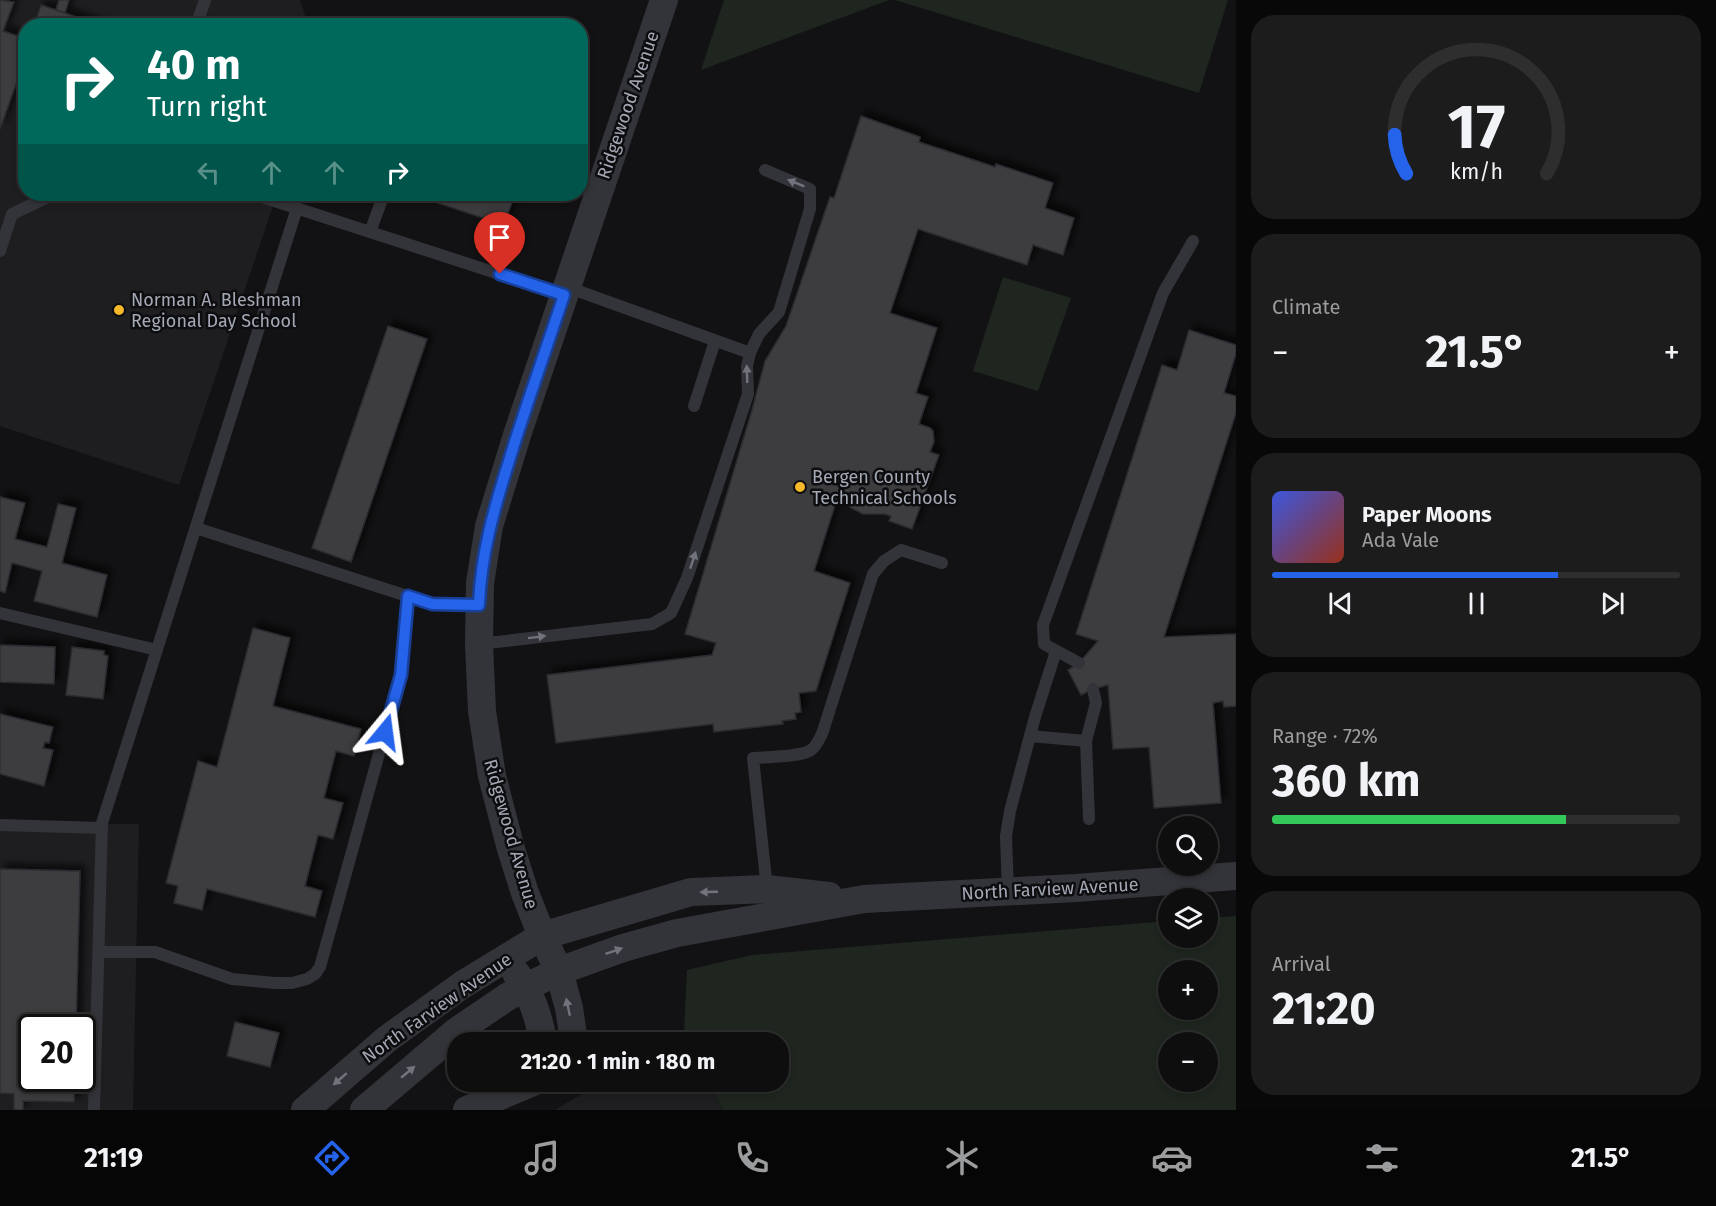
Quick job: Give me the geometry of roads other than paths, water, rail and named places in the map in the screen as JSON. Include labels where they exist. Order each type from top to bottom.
[{"type":"street","name":"Ridgewood Avenue","points":[[573,1032],[559,971],[525,893],[492,776],[482,711],[479,644],[480,584],[489,526],[658,1]]},
{"type":"street","name":"North Farview Avenue","points":[[364,1110],[457,1031],[526,987],[559,971],[623,948],[677,933],[864,899],[1236,876]]},
{"type":"street","name":"North Farview Avenue","points":[[305,1110],[387,1039],[462,985],[542,936],[691,892],[767,890],[864,899]]},
{"type":"street","points":[[505,958],[526,987],[537,1012],[541,1032]]},
{"type":"street","points":[[468,1110],[502,1092]]},
{"type":"lane","points":[[199,18],[205,0]]},
{"type":"lane","points":[[479,644],[652,624],[671,613],[687,578],[748,394],[747,366],[750,353],[759,334],[779,312],[810,209],[810,189],[765,170]]},
{"type":"lane","points":[[0,251],[12,213],[39,201]]},
{"type":"lane","points":[[370,232],[381,201]]},
{"type":"lane","points":[[94,1110],[102,822],[196,528],[294,202],[370,232],[566,291],[750,353]]},
{"type":"lane","points":[[1079,663],[1044,644],[1043,625],[1163,293],[1193,241]]},
{"type":"lane","points":[[694,405],[715,341]]},
{"type":"lane","points":[[196,528],[432,604],[479,605]]},
{"type":"lane","points":[[767,890],[753,758],[801,753],[816,746],[822,734],[873,574],[884,561],[901,550],[942,562]]},
{"type":"lane","points":[[99,952],[155,952],[232,979],[292,983],[315,974],[320,967],[401,675],[408,596]]},
{"type":"lane","points":[[0,613],[157,650]]},
{"type":"lane","points":[[1008,891],[1006,836],[1010,811],[1056,651]]},
{"type":"lane","points":[[1089,819],[1086,741],[1096,704],[1094,689]]},
{"type":"lane","points":[[1030,736],[1086,741]]},
{"type":"lane","points":[[0,825],[102,828]]},
{"type":"place","name":"Norman A. Bleshman Regional Day School","points":[[119,310]]},
{"type":"place","name":"Bergen County Technical Schools","points":[[800,487]]}]
